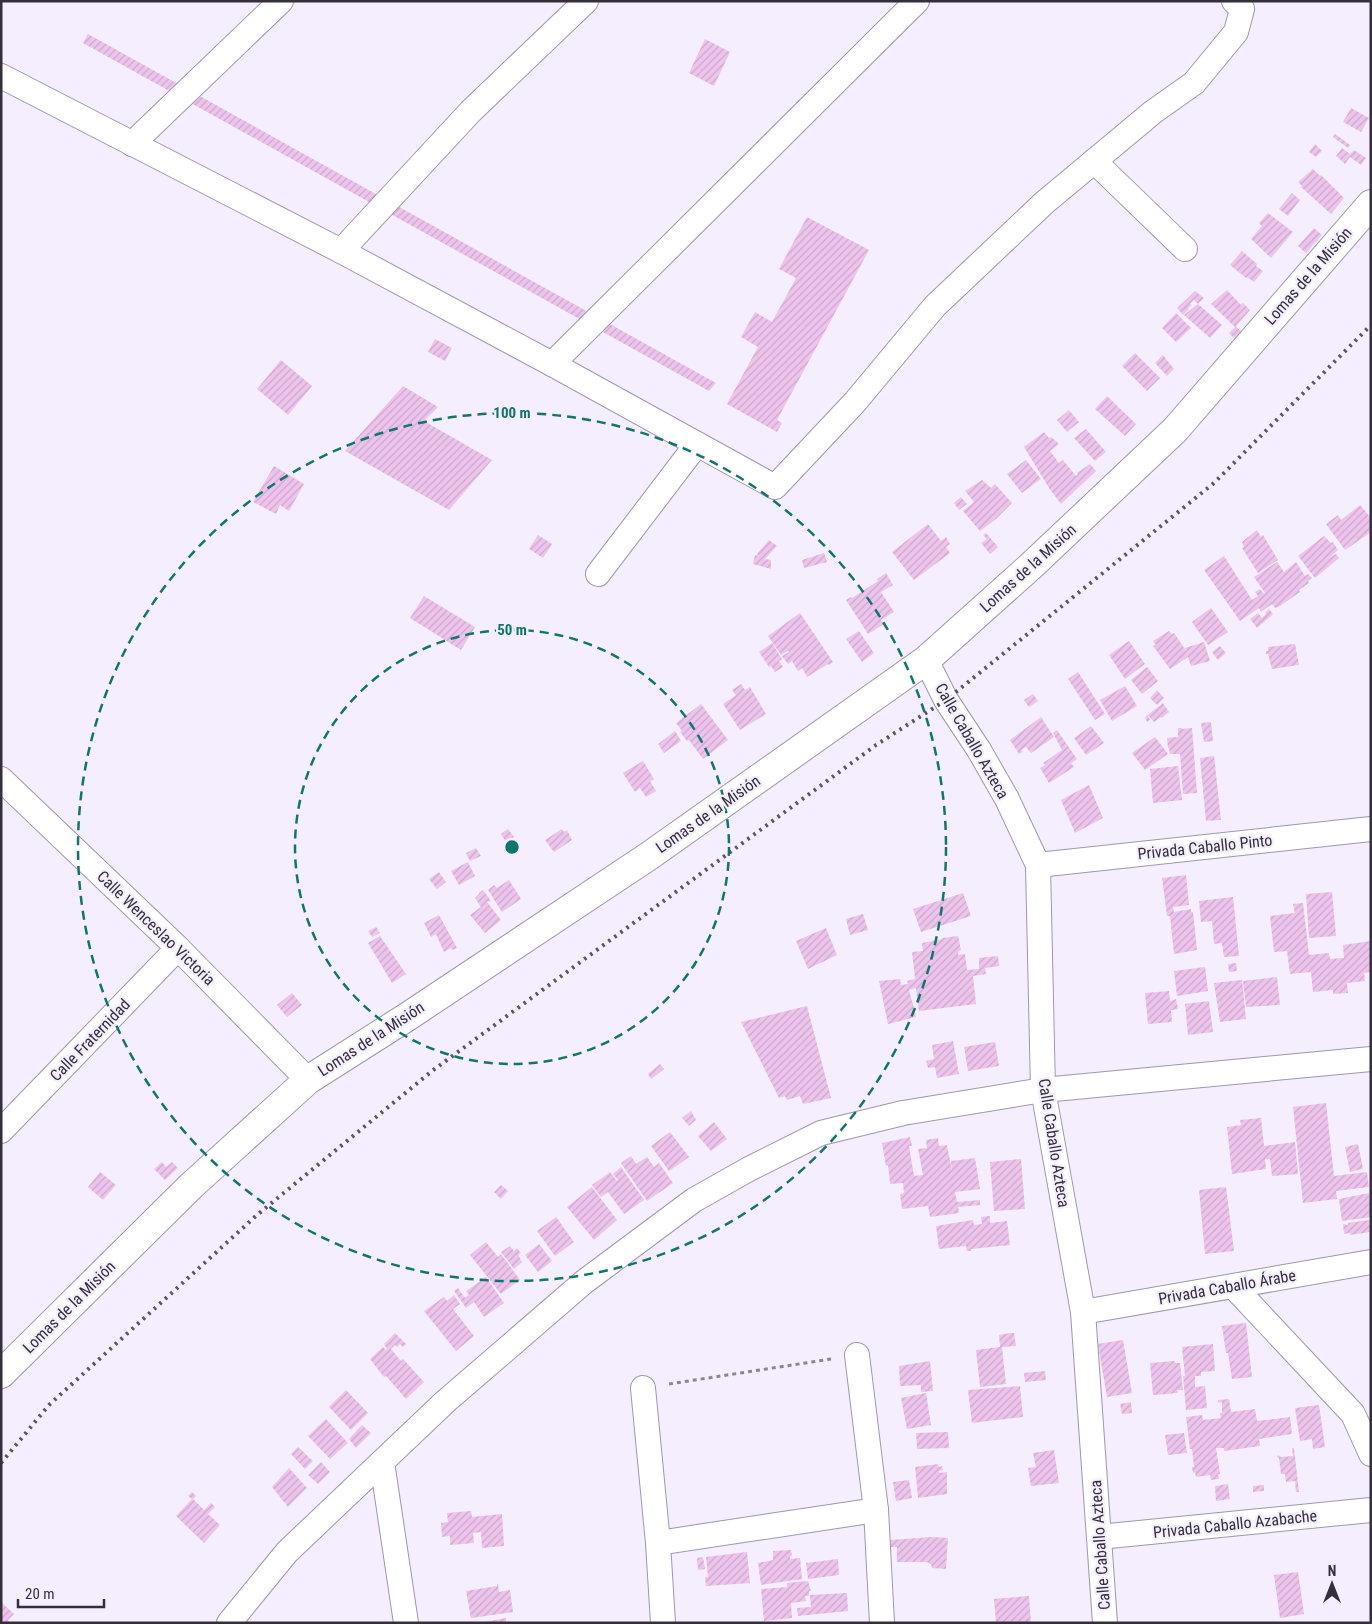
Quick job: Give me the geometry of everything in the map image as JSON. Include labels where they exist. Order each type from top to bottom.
[{"type":"street","points":[[132,144],[280,1]]},
{"type":"street","points":[[341,251],[471,111],[586,1]]},
{"type":"street","points":[[552,364],[917,1]]},
{"type":"street","points":[[1,76],[341,251],[776,487],[855,402],[935,306],[1044,203],[1154,112],[1194,83],[1236,32],[1242,9],[1234,1]]},
{"type":"street","points":[[1094,161],[1185,249]]},
{"type":"street","name":"Lomas de la Misión","points":[[1,1374],[191,1186],[308,1080],[407,1017],[650,856],[926,660],[1032,565],[1176,430],[1371,204]]},
{"type":"street","points":[[598,574],[697,444]]},
{"type":"street","name":"Calle Caballo Azteca","points":[[926,660],[946,700],[1007,799],[1038,865],[1042,1090],[1083,1312],[1105,1623]]},
{"type":"street","name":"Calle Wenceslao Victoria","points":[[1,779],[178,948],[308,1080]]},
{"type":"street","name":"Privada Caballo Pinto","points":[[1038,865],[1371,830]]},
{"type":"street","name":"Calle Fraternidad","points":[[4,1123],[178,948]]},
{"type":"street","points":[[229,1623],[287,1552],[446,1401],[584,1282],[694,1200],[749,1169],[821,1133],[903,1113],[1042,1090],[1371,1059]]},
{"type":"street","name":"Privada Caballo Árabe","points":[[1083,1312],[1371,1262]]},
{"type":"street","points":[[1233,1286],[1353,1414],[1371,1454]]},
{"type":"street","points":[[857,1355],[876,1510],[882,1623]]},
{"type":"street","points":[[643,1388],[658,1543],[663,1623]]},
{"type":"street","points":[[382,1462],[406,1623]]},
{"type":"street","points":[[658,1543],[876,1510]]},
{"type":"street","name":"Privada Caballo Azabache","points":[[1099,1537],[1371,1510]]},
{"type":"path","points":[[643,1388],[857,1355]]},
{"type":"building","points":[[88,34],[716,383],[709,391],[83,43]]},
{"type":"building","points":[[705,39],[730,52],[714,86],[689,73]]},
{"type":"building","points":[[1351,108],[1369,118],[1361,132],[1343,122]]},
{"type":"building","points":[[1335,134],[1350,145],[1348,148],[1333,137]]},
{"type":"building","points":[[1315,144],[1322,151],[1316,157],[1309,152]]},
{"type":"building","points":[[1342,148],[1350,154],[1354,150],[1366,158],[1361,165],[1350,157],[1345,164],[1336,156]]},
{"type":"building","points":[[1313,169],[1344,198],[1331,214],[1301,187],[1298,182]]},
{"type":"building","points":[[1292,193],[1300,200],[1288,216],[1279,209]]},
{"type":"building","points":[[1268,213],[1293,232],[1271,258],[1251,239],[1262,226],[1259,223]]},
{"type":"building","points":[[807,217],[869,250],[777,420],[782,423],[777,432],[727,404],[758,347],[741,337],[755,312],[772,322],[796,278],[779,269]]},
{"type":"building","points":[[1314,228],[1322,235],[1306,253],[1298,246]]},
{"type":"building","points":[[1242,251],[1263,271],[1254,282],[1230,265]]},
{"type":"building","points":[[1227,290],[1241,305],[1243,303],[1250,310],[1236,326],[1241,332],[1234,338],[1229,333],[1235,327],[1211,304]]},
{"type":"building","points":[[1195,291],[1204,298],[1198,304],[1194,300],[1183,315],[1177,308]]},
{"type":"building","points":[[1198,304],[1222,325],[1210,338],[1184,315]]},
{"type":"building","points":[[1176,313],[1191,328],[1176,342],[1162,328]]},
{"type":"building","points":[[435,339],[452,348],[445,361],[428,352]]},
{"type":"building","points":[[1135,353],[1160,378],[1147,391],[1122,366]]},
{"type":"building","points":[[1163,355],[1174,369],[1167,376],[1155,363]]},
{"type":"building","points":[[281,360],[312,386],[288,415],[257,389]]},
{"type":"building","points":[[403,386],[438,407],[424,421],[492,460],[449,510],[345,451]]},
{"type":"building","points":[[1107,396],[1136,424],[1125,436],[1095,409]]},
{"type":"building","points":[[1069,410],[1079,422],[1067,432],[1057,420]]},
{"type":"building","points":[[1086,429],[1106,452],[1095,461],[1074,438]]},
{"type":"building","points":[[1044,432],[1049,438],[1051,437],[1059,444],[1050,451],[1059,463],[1063,460],[1076,476],[1077,473],[1090,464],[1096,471],[1061,504],[1024,447]]},
{"type":"building","points":[[1026,460],[1041,479],[1022,493],[1007,474]]},
{"type":"building","points":[[274,466],[304,484],[289,511],[280,505],[276,514],[253,502]]},
{"type":"building","points":[[982,480],[991,488],[995,484],[1012,503],[996,519],[980,531],[963,511],[974,502],[965,491]]},
{"type":"building","points":[[961,497],[967,504],[959,510],[954,503]]},
{"type":"building","points":[[1360,505],[1371,518],[1371,532],[1345,550],[1326,524],[1338,515],[1341,520]]},
{"type":"building","points":[[928,524],[941,541],[946,537],[950,544],[946,547],[950,553],[914,580],[892,552]]},
{"type":"building","points":[[1257,530],[1261,537],[1263,535],[1278,560],[1258,573],[1242,548],[1244,547],[1242,542]]},
{"type":"building","points":[[986,533],[998,547],[990,554],[981,543],[987,539],[983,535]]},
{"type":"building","points":[[538,535],[552,544],[543,558],[529,549]]},
{"type":"building","points":[[1324,536],[1331,543],[1333,542],[1338,550],[1329,558],[1336,554],[1339,558],[1315,578],[1298,556]]},
{"type":"building","points":[[769,540],[777,546],[765,559],[771,560],[771,569],[753,564],[755,555],[759,556],[757,554]]},
{"type":"building","points":[[824,553],[827,562],[804,568],[802,560]]},
{"type":"building","points":[[1224,556],[1252,600],[1258,596],[1255,592],[1260,589],[1265,593],[1254,577],[1277,562],[1284,572],[1296,562],[1305,576],[1308,574],[1312,578],[1308,581],[1309,583],[1299,590],[1300,592],[1280,606],[1275,608],[1272,604],[1261,612],[1259,608],[1240,621],[1204,570]]},
{"type":"building","points":[[886,573],[893,585],[881,592],[894,612],[881,620],[884,624],[868,634],[846,600],[878,581],[877,579]]},
{"type":"building","points":[[424,596],[475,627],[461,650],[410,618]]},
{"type":"building","points":[[1211,608],[1228,632],[1208,645],[1192,622]]},
{"type":"building","points":[[1269,609],[1273,614],[1257,628],[1250,619],[1258,613],[1262,618]]},
{"type":"building","points":[[800,613],[833,662],[807,677],[802,668],[798,671],[792,661],[788,664],[782,656],[789,652],[781,655],[768,636]]},
{"type":"building","points":[[859,631],[874,653],[862,662],[846,639]]},
{"type":"building","points":[[1169,631],[1172,634],[1174,633],[1187,652],[1185,648],[1204,642],[1210,661],[1191,666],[1188,657],[1170,669],[1153,646],[1156,645],[1153,641]]},
{"type":"building","points":[[1129,641],[1145,664],[1125,679],[1109,655]]},
{"type":"building","points":[[772,643],[782,659],[779,661],[783,667],[775,672],[771,666],[769,667],[759,652]]},
{"type":"building","points":[[1295,644],[1299,665],[1272,669],[1268,654],[1266,654],[1268,647]]},
{"type":"building","points":[[1220,646],[1226,653],[1218,660],[1212,652]]},
{"type":"building","points":[[1147,667],[1158,681],[1142,694],[1131,680]]},
{"type":"building","points":[[1078,672],[1105,714],[1095,720],[1068,679]]},
{"type":"building","points":[[741,684],[745,690],[750,687],[766,714],[740,730],[723,704],[736,695],[732,690]]},
{"type":"building","points":[[1125,686],[1137,706],[1112,721],[1100,700]]},
{"type":"building","points":[[1157,690],[1164,698],[1157,705],[1150,698]]},
{"type":"building","points":[[1033,694],[1038,701],[1029,707],[1024,700]]},
{"type":"building","points":[[1163,703],[1169,712],[1154,722],[1148,715],[1150,720],[1147,722],[1145,717]]},
{"type":"building","points":[[701,704],[728,740],[703,759],[689,740],[687,741],[680,732],[682,731],[676,723]]},
{"type":"building","points":[[1041,717],[1054,737],[1031,753],[1026,747],[1019,754],[1010,740]]},
{"type":"building","points":[[1211,722],[1213,741],[1204,742],[1201,723]]},
{"type":"building","points":[[1091,726],[1104,743],[1086,755],[1074,738]]},
{"type":"building","points":[[1178,728],[1192,728],[1197,793],[1183,794],[1180,754],[1170,754],[1168,748],[1167,738],[1178,737]]},
{"type":"building","points":[[1057,730],[1077,759],[1071,763],[1074,767],[1049,783],[1040,768],[1045,765],[1043,763],[1062,750],[1053,733]]},
{"type":"building","points":[[675,731],[681,741],[664,753],[658,744]]},
{"type":"building","points":[[1155,737],[1168,754],[1145,770],[1132,753]]},
{"type":"building","points":[[1214,756],[1221,820],[1206,821],[1200,758]]},
{"type":"building","points":[[643,761],[654,779],[650,781],[656,791],[646,797],[640,788],[635,792],[623,773]]},
{"type":"building","points":[[1178,766],[1182,800],[1153,803],[1150,769]]},
{"type":"building","points":[[1089,785],[1103,818],[1075,833],[1061,800]]},
{"type":"building","points":[[508,829],[514,837],[506,842],[501,834]]},
{"type":"building","points":[[562,829],[564,832],[567,830],[572,840],[554,852],[545,840]]},
{"type":"building","points":[[476,848],[481,856],[470,861],[466,853]]},
{"type":"building","points":[[468,862],[475,876],[459,885],[451,871]]},
{"type":"building","points":[[439,872],[446,882],[437,889],[429,879]]},
{"type":"building","points":[[1186,875],[1189,905],[1173,907],[1174,912],[1191,909],[1191,912],[1193,912],[1197,950],[1174,954],[1170,916],[1167,916],[1162,878]]},
{"type":"building","points":[[509,880],[521,899],[502,912],[488,890],[494,885],[497,888]]},
{"type":"building","points":[[483,890],[491,901],[487,902],[501,920],[485,933],[470,915],[481,907],[475,898]]},
{"type":"building","points":[[1332,892],[1336,936],[1309,938],[1306,894]]},
{"type":"building","points":[[963,893],[971,916],[921,932],[913,909]]},
{"type":"building","points":[[1233,897],[1239,956],[1224,957],[1222,943],[1214,944],[1212,921],[1201,922],[1199,901]]},
{"type":"building","points":[[1303,903],[1309,955],[1329,953],[1330,959],[1344,958],[1343,945],[1371,941],[1371,972],[1364,973],[1365,981],[1347,983],[1348,993],[1333,994],[1333,990],[1313,992],[1311,972],[1290,974],[1287,951],[1274,952],[1270,916],[1295,913],[1293,904]]},
{"type":"building","points":[[863,914],[868,930],[850,935],[846,919]]},
{"type":"building","points":[[439,915],[457,948],[452,950],[451,948],[444,952],[436,934],[431,937],[424,923]]},
{"type":"building","points":[[376,927],[380,933],[372,937],[368,931]]},
{"type":"building","points":[[826,928],[837,955],[808,969],[796,941]]},
{"type":"building","points":[[380,936],[406,974],[392,983],[368,943]]},
{"type":"building","points":[[958,936],[961,950],[958,952],[958,955],[965,954],[967,970],[979,969],[979,958],[998,956],[999,966],[985,968],[986,974],[973,976],[976,1004],[919,1011],[916,988],[909,990],[916,1017],[888,1024],[879,981],[900,979],[901,985],[908,984],[907,981],[915,979],[912,952],[923,951],[922,943]]},
{"type":"building","points":[[1236,963],[1237,971],[1229,972],[1228,964]]},
{"type":"building","points":[[1205,967],[1208,991],[1177,996],[1174,971]]},
{"type":"building","points":[[1277,977],[1280,1005],[1246,1007],[1243,981]]},
{"type":"building","points":[[1242,980],[1246,1019],[1220,1022],[1214,983]]},
{"type":"building","points":[[1169,991],[1170,1001],[1176,999],[1178,1009],[1171,1010],[1172,1022],[1148,1024],[1145,993]]},
{"type":"building","points":[[292,993],[302,1005],[287,1017],[277,1005]]},
{"type":"building","points":[[1209,1001],[1213,1032],[1188,1035],[1185,1004]]},
{"type":"building","points":[[807,1006],[831,1098],[803,1104],[800,1096],[787,1100],[785,1096],[779,1098],[741,1022]]},
{"type":"building","points":[[953,1041],[959,1074],[937,1078],[935,1067],[928,1068],[926,1061],[934,1059],[932,1045]]},
{"type":"building","points":[[995,1042],[999,1066],[968,1071],[964,1047]]},
{"type":"building","points":[[660,1064],[664,1069],[651,1079],[648,1074]]},
{"type":"building","points":[[1326,1103],[1334,1176],[1367,1172],[1369,1187],[1336,1191],[1337,1199],[1303,1203],[1293,1107]]},
{"type":"building","points":[[691,1111],[696,1120],[689,1126],[682,1118]]},
{"type":"building","points":[[1261,1118],[1264,1146],[1295,1142],[1298,1174],[1272,1176],[1270,1159],[1265,1159],[1266,1169],[1232,1174],[1227,1127],[1241,1125],[1240,1120]]},
{"type":"building","points":[[714,1122],[727,1139],[711,1151],[698,1136]]},
{"type":"building","points":[[670,1132],[689,1157],[669,1171],[651,1146]]},
{"type":"building","points":[[910,1137],[912,1146],[909,1146],[914,1176],[923,1175],[918,1149],[927,1148],[926,1140],[938,1138],[939,1146],[947,1145],[952,1171],[951,1161],[975,1158],[980,1189],[955,1192],[957,1202],[980,1200],[980,1205],[958,1207],[959,1213],[930,1217],[928,1206],[902,1209],[900,1194],[904,1193],[903,1183],[890,1184],[888,1165],[886,1166],[882,1143]]},
{"type":"building","points":[[1358,1144],[1363,1169],[1350,1172],[1345,1147]]},
{"type":"building","points":[[631,1156],[636,1164],[647,1157],[654,1167],[659,1163],[673,1183],[647,1201],[621,1163]]},
{"type":"building","points":[[1021,1159],[1025,1209],[994,1211],[990,1162]]},
{"type":"building","points":[[162,1162],[166,1167],[172,1162],[178,1168],[165,1180],[154,1169]]},
{"type":"building","points":[[621,1167],[644,1200],[624,1214],[608,1192],[601,1197],[592,1185],[610,1172],[617,1181],[613,1174]]},
{"type":"building","points":[[100,1172],[116,1185],[103,1200],[88,1187]]},
{"type":"building","points":[[501,1185],[508,1191],[501,1199],[494,1192]]},
{"type":"building","points":[[592,1187],[617,1220],[594,1240],[567,1207]]},
{"type":"building","points":[[1226,1187],[1234,1251],[1205,1254],[1199,1190]]},
{"type":"building","points":[[1369,1193],[1371,1217],[1342,1221],[1339,1199]]},
{"type":"building","points":[[990,1216],[990,1223],[1007,1221],[1010,1245],[971,1249],[971,1251],[967,1251],[966,1246],[939,1249],[936,1226],[973,1220],[974,1225],[982,1224],[981,1217]]},
{"type":"building","points":[[556,1217],[574,1242],[555,1256],[537,1231]]},
{"type":"building","points":[[1369,1220],[1370,1232],[1344,1234],[1343,1224],[1348,1225],[1348,1223]]},
{"type":"building","points":[[486,1242],[498,1257],[501,1254],[520,1280],[501,1294],[470,1255]]},
{"type":"building","points":[[539,1244],[552,1261],[538,1272],[525,1255]]},
{"type":"building","points":[[510,1246],[514,1251],[517,1248],[521,1253],[518,1255],[522,1262],[514,1269],[501,1252]]},
{"type":"building","points":[[486,1277],[504,1303],[484,1317],[474,1302],[466,1308],[454,1291],[458,1288],[465,1298],[469,1295],[466,1291]]},
{"type":"building","points":[[454,1295],[460,1304],[453,1309],[474,1336],[456,1351],[424,1311],[444,1297],[447,1301]]},
{"type":"building","points":[[1246,1323],[1252,1377],[1232,1379],[1222,1326]]},
{"type":"building","points":[[395,1333],[406,1344],[403,1347],[400,1344],[397,1347],[395,1345],[391,1349],[424,1382],[406,1399],[386,1376],[384,1377],[370,1359],[383,1347],[387,1349],[384,1344]]},
{"type":"building","points":[[1014,1333],[1016,1346],[1002,1347],[1006,1384],[980,1387],[976,1350],[1000,1347],[999,1335]]},
{"type":"building","points":[[1123,1340],[1132,1393],[1107,1397],[1098,1344]]},
{"type":"building","points":[[1213,1344],[1215,1371],[1201,1372],[1201,1376],[1195,1376],[1195,1387],[1205,1386],[1207,1408],[1186,1410],[1182,1347]]},
{"type":"building","points":[[930,1361],[933,1391],[921,1392],[921,1385],[900,1386],[899,1366]]},
{"type":"building","points":[[1174,1361],[1175,1363],[1180,1363],[1183,1390],[1177,1390],[1178,1393],[1153,1395],[1150,1363]]},
{"type":"building","points":[[1045,1371],[1046,1380],[1025,1382],[1024,1373]]},
{"type":"building","points":[[1020,1386],[1023,1417],[972,1423],[968,1390]]},
{"type":"building","points":[[346,1390],[368,1413],[351,1430],[329,1407]]},
{"type":"building","points":[[926,1393],[931,1425],[907,1429],[901,1398]]},
{"type":"building","points":[[1229,1399],[1231,1412],[1255,1409],[1257,1421],[1290,1417],[1292,1434],[1259,1439],[1260,1446],[1224,1451],[1224,1448],[1216,1448],[1219,1479],[1211,1480],[1210,1475],[1196,1477],[1192,1467],[1194,1467],[1192,1449],[1190,1449],[1186,1417],[1202,1415],[1203,1420],[1221,1418],[1222,1402],[1218,1403],[1218,1400]]},
{"type":"building","points":[[1131,1402],[1132,1413],[1122,1414],[1120,1404]]},
{"type":"building","points":[[1319,1405],[1325,1447],[1313,1449],[1312,1439],[1300,1441],[1295,1408]]},
{"type":"building","points":[[326,1419],[348,1443],[330,1459],[308,1436]]},
{"type":"building","points":[[362,1425],[371,1433],[356,1448],[349,1439]]},
{"type":"building","points":[[948,1432],[949,1448],[917,1449],[916,1433]]},
{"type":"building","points":[[1184,1433],[1187,1453],[1168,1455],[1165,1435]]},
{"type":"building","points":[[298,1447],[313,1461],[305,1469],[291,1454]]},
{"type":"building","points":[[1292,1448],[1294,1448],[1299,1492],[1296,1492],[1295,1481],[1286,1482],[1285,1474],[1281,1474],[1279,1458],[1277,1457],[1278,1455],[1281,1457],[1293,1456]]},
{"type":"building","points":[[1054,1450],[1059,1483],[1031,1486],[1028,1468],[1036,1467],[1033,1453]]},
{"type":"building","points":[[321,1462],[330,1472],[318,1484],[308,1475]]},
{"type":"building","points":[[938,1464],[939,1467],[942,1466],[943,1470],[939,1471],[939,1473],[947,1472],[947,1494],[918,1498],[915,1467]]},
{"type":"building","points":[[289,1468],[307,1488],[288,1507],[272,1487]]},
{"type":"building","points":[[909,1480],[912,1498],[896,1501],[893,1482]]},
{"type":"building","points":[[1228,1484],[1230,1499],[1216,1501],[1215,1486]]},
{"type":"building","points":[[1264,1485],[1264,1491],[1253,1492],[1253,1486]]},
{"type":"building","points":[[192,1492],[196,1496],[193,1499],[204,1510],[211,1503],[215,1507],[208,1514],[220,1525],[204,1543],[176,1516],[192,1499],[188,1496]]},
{"type":"building","points":[[471,1511],[472,1517],[502,1514],[504,1546],[482,1548],[481,1532],[473,1533],[474,1543],[450,1545],[450,1536],[442,1537],[441,1523],[448,1522],[447,1513]]},
{"type":"building","points":[[932,1537],[948,1538],[946,1569],[932,1568],[931,1564],[927,1562],[897,1562],[897,1547],[890,1547],[890,1540]]},
{"type":"building","points":[[791,1550],[792,1555],[790,1559],[800,1558],[802,1579],[761,1585],[758,1563],[773,1560],[773,1551]]},
{"type":"building","points":[[747,1552],[750,1583],[706,1586],[705,1577],[708,1577],[706,1557]]},
{"type":"building","points":[[703,1557],[705,1569],[698,1570],[697,1558]]},
{"type":"building","points":[[838,1559],[839,1575],[808,1579],[806,1563]]},
{"type":"building","points":[[1298,1572],[1304,1614],[1280,1618],[1274,1575]]},
{"type":"building","points":[[808,1581],[811,1591],[809,1591],[809,1596],[805,1596],[806,1601],[791,1603],[792,1618],[764,1621],[761,1589],[787,1587],[787,1583]]},
{"type":"building","points":[[497,1584],[499,1592],[510,1590],[513,1612],[471,1618],[466,1591],[497,1586]]},
{"type":"building","points":[[847,1593],[848,1611],[798,1616],[797,1608],[811,1607],[810,1595]]},
{"type":"building","points":[[1029,1596],[1031,1623],[996,1623],[994,1599]]},
{"type":"building","points":[[1,1602],[14,1614],[8,1620],[10,1623],[1,1623]]},
{"type":"building","points":[[506,1618],[506,1623],[484,1622]]},
{"type":"railway","points":[[1,1463],[49,1405],[257,1215],[432,1071],[876,745],[946,700],[1214,483],[1371,325]]}]
